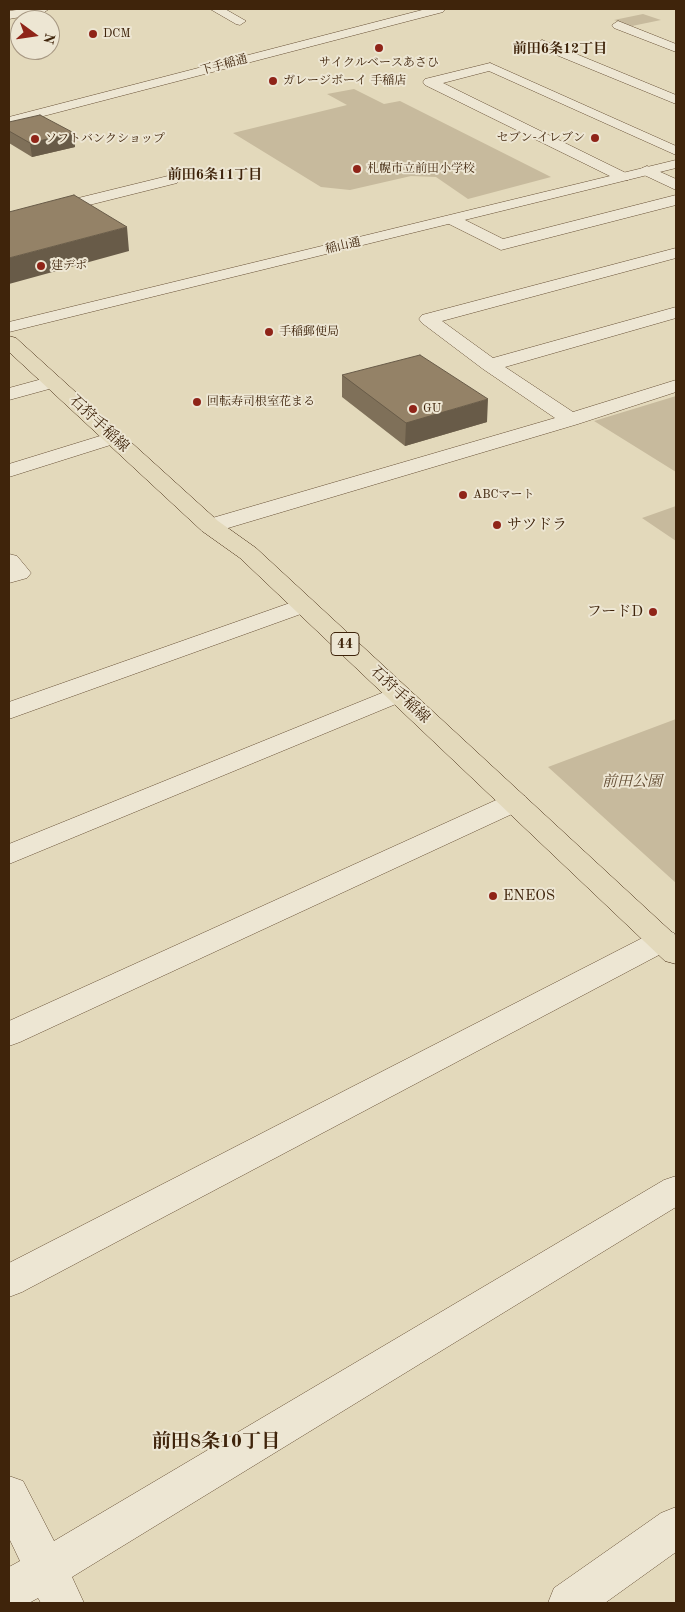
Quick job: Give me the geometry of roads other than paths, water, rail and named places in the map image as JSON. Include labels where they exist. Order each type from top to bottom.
[{"type":"main road","name":"石狩手稲線","points":[[9,342],[210,526],[248,553],[670,946]]},
{"type":"street","points":[[9,15],[43,9]]},
{"type":"street","points":[[220,9],[240,21]]},
{"type":"street","name":"下手稲通","points":[[9,121],[439,9]]},
{"type":"street","points":[[618,25],[676,48]]},
{"type":"street","points":[[542,44],[676,100]]},
{"type":"street","points":[[623,177],[430,82],[490,67],[676,151]]},
{"type":"street","name":"稲山通","points":[[9,327],[676,164]]},
{"type":"street","points":[[648,171],[676,185]]},
{"type":"street","points":[[9,220],[172,180]]},
{"type":"street","points":[[453,220],[501,245],[676,200]]},
{"type":"street","points":[[571,420],[490,365],[428,319],[676,253]]},
{"type":"street","points":[[490,365],[676,312]]},
{"type":"street","points":[[9,394],[53,382]]},
{"type":"street","points":[[210,526],[571,420],[676,386]]},
{"type":"street","points":[[9,471],[113,438]]},
{"type":"street","points":[[9,561],[19,573],[9,576]]},
{"type":"street","points":[[9,712],[304,605]]},
{"type":"street","points":[[9,854],[399,694]]},
{"type":"street","points":[[9,1034],[515,802]]},
{"type":"street","points":[[9,1281],[670,946]]},
{"type":"street","points":[[9,1591],[55,1586],[676,1190]]},
{"type":"street","points":[[9,1495],[55,1586]]},
{"type":"street","points":[[569,1603],[676,1527]]},
{"type":"place","name":"DCM","points":[[93,34]]},
{"type":"place","name":"サイクルベースあさひ","points":[[379,48]]},
{"type":"place","name":"ガレージボーイ 手稲店","points":[[273,81]]},
{"type":"place","name":"セブン-イレブン","points":[[595,138]]},
{"type":"place","name":"ソフトバンクショップ","points":[[35,139]]},
{"type":"place","name":"札幌市立前田小学校","points":[[357,169]]},
{"type":"place","name":"建デポ","points":[[41,266]]},
{"type":"place","name":"手稲郵便局","points":[[269,332]]},
{"type":"place","name":"回転寿司根室花まる","points":[[197,402]]},
{"type":"place","name":"GU","points":[[413,409]]},
{"type":"place","name":"ABCマート","points":[[463,495]]},
{"type":"place","name":"サツドラ","points":[[497,525]]},
{"type":"place","name":"フードD","points":[[653,612]]},
{"type":"place","name":"ENEOS","points":[[493,896]]},
{"type":"district","name":"前田6条12丁目","points":[[560,49]]},
{"type":"district","name":"前田6条11丁目","points":[[215,175]]},
{"type":"district","name":"前田8条10丁目","points":[[216,1442]]},
{"type":"park label","name":"前田公園","points":[[632,782]]}]
